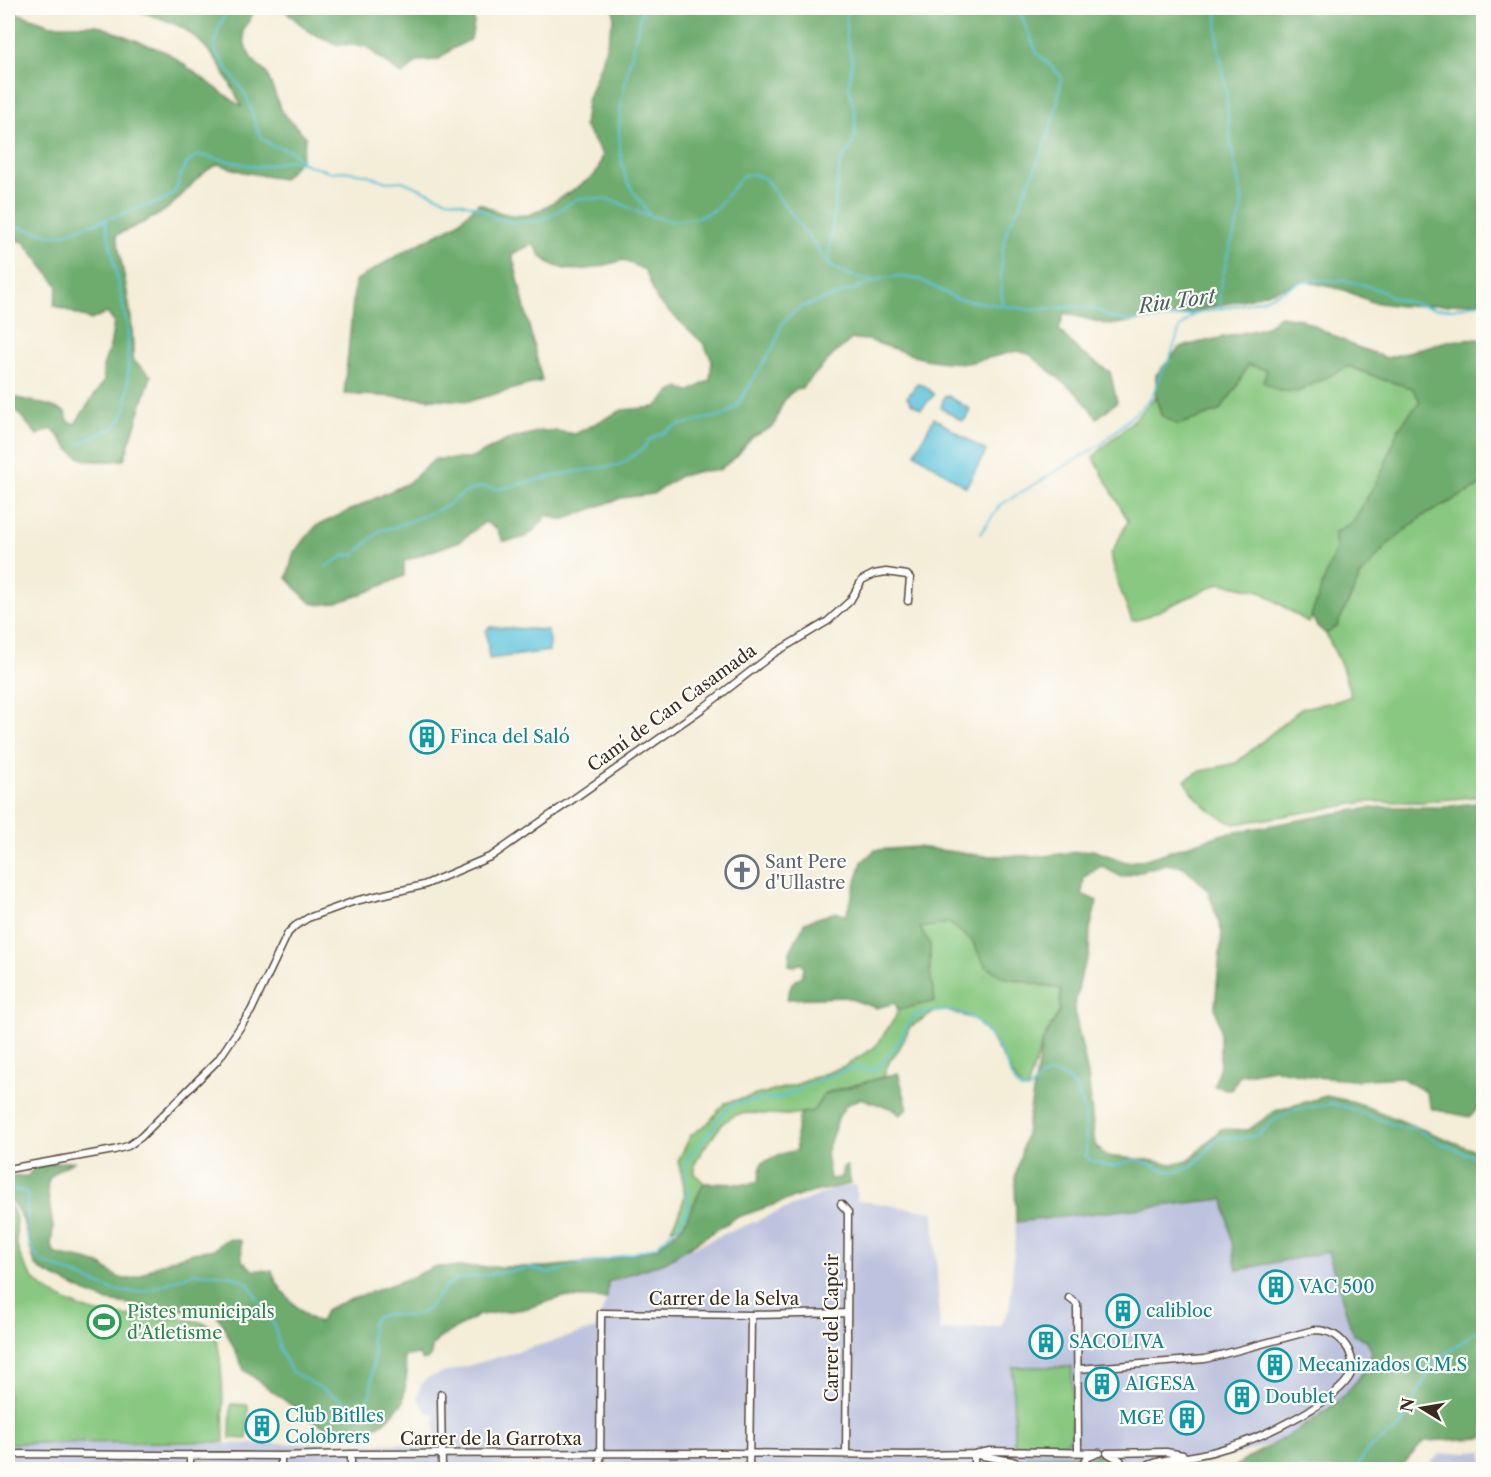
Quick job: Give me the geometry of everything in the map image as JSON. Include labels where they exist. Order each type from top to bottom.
[{"type":"street","name":"Camí de Can Casamada","points":[[8,1169],[114,1150],[136,1141],[207,1074],[218,1060],[251,1011],[286,937],[295,926],[308,918],[355,901],[424,885],[483,861],[703,708],[772,654],[828,621],[850,602],[862,580],[874,574],[886,572],[907,575],[910,578],[908,601]]},
{"type":"street","name":"Carrer del Capcir","points":[[841,1204],[848,1212],[846,1455]]},
{"type":"street","points":[[1069,1298],[1077,1304],[1078,1452]]},
{"type":"street","name":"Carrer de la Selva","points":[[600,1454],[601,1313],[751,1315],[847,1313]]},
{"type":"street","points":[[749,1470],[751,1315]]},
{"type":"street","name":"Carrer de la Garrotxa","points":[[1078,1369],[1205,1359],[1314,1330],[1328,1331],[1340,1338],[1352,1360],[1353,1368],[1348,1378],[1298,1417],[1233,1446],[1192,1456],[1157,1461],[1140,1470]]},
{"type":"street","points":[[441,1394],[442,1470]]},
{"type":"street","name":"Carrer de la Garrotxa","points":[[8,1454],[281,1456],[749,1453],[846,1455],[974,1454],[990,1451],[1166,1452],[1192,1456]]},
{"type":"street","points":[[1079,1470],[1087,1458],[1104,1453],[1120,1460],[1126,1470]]},
{"type":"street","points":[[351,1454],[351,1470]]},
{"type":"street","points":[[600,1454],[600,1470]]},
{"type":"street","points":[[974,1454],[974,1470]]},
{"type":"street","name":"Carrer de la Garrotxa","points":[[974,1454],[1012,1461],[1039,1470]]},
{"type":"street","points":[[190,1455],[190,1470]]},
{"type":"street","points":[[281,1456],[281,1470]]},
{"type":"shaded area","points":[[856,1185],[856,1200],[934,1212],[940,1331],[1000,1326],[1010,1308],[1016,1222],[1224,1199],[1237,1270],[1328,1252],[1353,1335],[1367,1340],[1372,1353],[1366,1369],[1346,1394],[1324,1412],[1277,1442],[1214,1461],[1184,1466],[1168,1463],[1149,1469],[8,1470],[8,1443],[426,1444],[435,1434],[435,1415],[427,1412],[417,1398],[421,1384],[429,1377],[595,1329],[607,1299],[608,1282],[834,1189]]},
{"type":"shaded area","points":[[1483,1451],[1483,1469],[1423,1469],[1440,1454]]},
{"type":"green space","points":[[130,8],[256,8],[243,31],[245,45],[251,58],[267,74],[282,112],[306,137],[301,159],[283,179],[243,172],[218,164],[200,177],[162,213],[116,235],[130,312],[133,360],[151,376],[124,460],[95,461],[76,455],[51,429],[37,435],[8,401],[15,397],[53,407],[65,412],[69,422],[75,424],[104,381],[103,366],[110,347],[114,322],[107,313],[91,320],[54,305],[58,286],[24,242],[8,238],[8,10],[51,25],[97,25],[168,53],[242,107],[219,65],[196,38],[175,24]]},
{"type":"green space","points":[[282,8],[475,8],[471,39],[438,60],[418,61],[402,75],[365,46],[336,44],[310,32]]},
{"type":"green space","points":[[614,8],[1483,8],[1483,301],[1400,306],[1372,302],[1344,290],[1304,281],[1250,298],[1192,312],[1110,325],[1064,313],[1059,330],[1081,353],[1110,372],[1117,402],[1097,418],[1079,395],[1029,354],[1017,351],[968,363],[946,362],[924,359],[868,340],[852,339],[834,354],[802,388],[790,393],[780,408],[774,426],[751,438],[736,457],[719,470],[680,476],[653,494],[621,498],[562,520],[547,515],[529,535],[518,539],[503,541],[496,528],[485,522],[460,541],[404,561],[404,576],[343,601],[330,604],[310,602],[287,578],[294,552],[316,526],[408,483],[435,459],[470,459],[507,440],[541,431],[575,434],[622,410],[656,407],[668,394],[679,387],[689,392],[710,380],[712,360],[703,343],[657,300],[645,270],[623,260],[586,269],[557,267],[546,261],[533,244],[512,254],[542,381],[470,401],[344,394],[355,281],[403,252],[455,225],[479,203],[503,213],[528,215],[542,209],[596,173],[603,155],[584,126],[587,101],[603,58],[614,17]]},
{"type":"green space","points":[[1280,316],[1301,319],[1352,345],[1387,358],[1447,341],[1479,339],[1483,343],[1483,484],[1423,516],[1387,545],[1360,577],[1337,626],[1326,634],[1311,616],[1336,548],[1334,533],[1353,522],[1383,470],[1398,429],[1420,401],[1412,388],[1349,366],[1297,392],[1278,391],[1263,382],[1267,370],[1248,365],[1236,388],[1219,411],[1178,425],[1161,415],[1156,396],[1156,375],[1180,347],[1264,328]]},
{"type":"green space","points":[[1248,364],[1268,370],[1297,392],[1348,366],[1381,379],[1412,387],[1420,401],[1398,429],[1383,470],[1353,522],[1334,533],[1336,548],[1309,623],[1260,591],[1220,583],[1132,621],[1116,578],[1111,554],[1128,521],[1093,457],[1136,418],[1156,396],[1161,415],[1236,388]]},
{"type":"green space","points":[[1483,484],[1483,796],[1422,802],[1366,802],[1235,824],[1206,807],[1185,780],[1198,772],[1236,763],[1302,708],[1351,696],[1342,667],[1326,634],[1337,626],[1360,577],[1387,545],[1423,516]]},
{"type":"green space","points":[[1483,802],[1484,1101],[1470,1117],[1432,1109],[1426,1092],[1400,1077],[1354,1080],[1315,1077],[1274,1069],[1240,1075],[1231,1090],[1214,1086],[1220,1065],[1220,1028],[1215,1007],[1222,932],[1208,890],[1184,867],[1166,864],[1122,877],[1101,866],[1084,877],[1082,894],[1097,901],[1090,929],[1089,955],[1082,971],[1074,1010],[1088,1075],[1095,1145],[1106,1156],[1172,1164],[1188,1161],[1221,1129],[1248,1130],[1275,1111],[1326,1096],[1355,1102],[1483,1154],[1483,1438],[1424,1441],[1399,1469],[1232,1469],[1304,1426],[1332,1406],[1356,1382],[1372,1353],[1367,1340],[1353,1335],[1328,1252],[1237,1270],[1224,1199],[1016,1222],[1015,1178],[1026,1133],[1042,1042],[1060,1011],[1061,989],[1003,977],[985,965],[972,941],[949,923],[920,928],[930,944],[930,972],[935,1001],[898,1010],[895,1003],[876,1008],[845,997],[787,999],[792,983],[802,976],[804,967],[801,963],[795,966],[789,965],[790,952],[805,922],[836,912],[846,916],[862,862],[875,850],[917,847],[985,856],[1044,856],[1093,850],[1126,862],[1143,860],[1220,835],[1348,811],[1382,807],[1441,807]]},
{"type":"green space","points":[[949,923],[972,941],[985,965],[1003,977],[1061,989],[1060,1011],[1042,1042],[1027,1090],[1021,1089],[990,1036],[974,1019],[947,1011],[934,1012],[910,1027],[899,1049],[890,1060],[883,1077],[825,1093],[813,1111],[788,1115],[747,1113],[735,1115],[723,1123],[695,1163],[695,1174],[704,1183],[683,1226],[671,1228],[681,1210],[684,1196],[678,1161],[691,1135],[708,1123],[725,1103],[795,1085],[845,1066],[875,1047],[898,1010],[935,1001],[930,972],[930,944],[919,928]]},
{"type":"green space","points":[[898,1073],[908,1109],[900,1115],[892,1109],[862,1098],[846,1105],[839,1116],[826,1153],[830,1179],[841,1178],[843,1167],[847,1166],[851,1184],[805,1194],[735,1218],[667,1261],[608,1282],[607,1299],[563,1297],[524,1309],[479,1315],[438,1339],[427,1360],[423,1360],[418,1354],[403,1357],[407,1372],[403,1402],[385,1422],[363,1433],[343,1436],[310,1419],[244,1370],[216,1314],[203,1310],[177,1311],[108,1301],[44,1272],[35,1265],[23,1220],[8,1198],[8,1177],[28,1176],[42,1165],[75,1161],[58,1170],[49,1179],[47,1187],[53,1228],[51,1245],[54,1253],[99,1264],[123,1279],[131,1279],[170,1260],[215,1249],[227,1240],[241,1241],[242,1261],[254,1270],[272,1271],[291,1301],[305,1315],[319,1323],[327,1309],[434,1267],[547,1267],[605,1261],[657,1248],[683,1226],[704,1183],[751,1184],[758,1181],[762,1163],[784,1153],[797,1151],[796,1135],[800,1114],[813,1111],[825,1094]]},
{"type":"green space","name":"Pistes municipals d'Atletisme","points":[[8,1203],[14,1213],[16,1241],[23,1262],[36,1282],[55,1295],[80,1307],[106,1315],[179,1319],[205,1324],[212,1329],[219,1350],[221,1366],[224,1442],[8,1443]]},
{"type":"green space","points":[[1013,1367],[1072,1367],[1072,1435],[1065,1445],[1014,1445]]},
{"type":"green space","points":[[231,1404],[248,1405],[247,1439],[230,1438]]},
{"type":"green space","points":[[1097,1455],[1112,1458],[1123,1470],[1081,1470],[1087,1460]]},
{"type":"green space","points":[[1030,1456],[1079,1457],[1073,1469],[1052,1469],[1028,1461]]},
{"type":"water","points":[[917,384],[925,386],[934,395],[921,409],[911,403],[907,397]]},
{"type":"water","points":[[948,396],[970,409],[964,420],[962,421],[941,408],[944,397]]},
{"type":"water","points":[[934,418],[986,451],[966,487],[915,453]]},
{"type":"water","points":[[489,627],[547,630],[549,651],[489,659],[486,631]]},
{"type":"waterway","points":[[228,8],[217,35],[216,52],[247,97],[262,138],[272,146],[290,150],[303,162]]},
{"type":"waterway","points":[[642,8],[623,91],[619,133],[620,154],[625,175],[632,190],[649,214]]},
{"type":"waterway","points":[[828,265],[840,163],[852,146],[855,136],[855,112],[849,87],[852,60],[846,34],[847,8]]},
{"type":"waterway","points":[[1002,305],[1001,266],[1005,236],[1051,128],[1061,76],[1037,53],[1018,8]]},
{"type":"waterway","name":"Riu Tort","points":[[1217,8],[1218,46],[1225,83],[1231,144],[1242,200],[1241,213],[1228,253],[1219,294],[1221,308]]},
{"type":"waterway","points":[[8,225],[51,235],[63,234],[166,199],[176,189],[185,166],[199,155],[258,167],[292,160],[331,172],[364,174],[387,182],[402,181],[447,200],[480,208],[494,218],[512,222],[536,221],[552,215],[578,198],[617,202],[640,213],[669,221],[697,218],[716,209],[743,175],[754,174],[765,179],[828,265],[849,275],[874,281]]},
{"type":"waterway","points":[[79,444],[113,428],[121,420],[126,408],[128,329],[105,220]]},
{"type":"waterway","name":"Riu Tort","points":[[326,567],[345,555],[354,555],[381,530],[395,527],[445,507],[464,493],[480,487],[498,489],[568,473],[619,465],[643,449],[649,440],[676,426],[723,416],[737,406],[775,344],[781,325],[791,314],[801,307],[883,278],[899,276],[921,280],[957,299],[1031,310],[1079,306],[1095,309],[1113,318],[1126,321],[1166,319],[1244,304],[1264,299],[1299,283],[1317,280],[1362,284],[1393,298],[1436,309],[1452,309],[1484,302]]},
{"type":"waterway","name":"Riu Tort","points":[[980,534],[1000,505],[1102,444],[1144,405],[1153,395],[1161,371],[1169,361],[1180,328],[1194,314]]},
{"type":"waterway","points":[[686,1181],[687,1160],[728,1108],[736,1103],[783,1097],[820,1079],[852,1068],[874,1070],[895,1048],[912,1018],[924,1012],[941,1011],[964,1014],[982,1026],[996,1044],[1013,1081],[1020,1088],[1028,1090],[1048,1074],[1058,1075],[1068,1080],[1075,1088],[1084,1110],[1086,1156],[1088,1159],[1105,1165],[1115,1166],[1137,1160],[1163,1170],[1181,1171],[1202,1157],[1219,1137],[1239,1138],[1258,1135],[1272,1122],[1293,1110],[1330,1104],[1344,1106],[1400,1127],[1415,1128],[1484,1163]]},
{"type":"waterway","points":[[8,1187],[27,1193],[28,1240],[36,1256],[43,1262],[110,1289],[138,1292],[195,1273],[230,1275],[248,1283],[274,1325],[280,1349],[291,1371],[350,1405],[362,1405],[368,1400],[371,1392],[374,1351],[371,1340],[372,1324],[375,1318],[386,1314],[410,1316],[423,1312],[451,1282],[457,1279],[532,1268],[549,1273],[657,1246],[674,1230],[685,1215],[688,1208],[688,1187]]},
{"type":"waterway","points":[[1355,1470],[1368,1450],[1400,1427],[1433,1364],[1484,1325]]},
{"type":"place","name":"Finca del Saló","points":[[427,737]]},
{"type":"place","name":"Sant Pere d'Ullastre","points":[[742,872]]},
{"type":"place","name":"VAC 500","points":[[1276,1287]]},
{"type":"place","name":"calibloc","points":[[1123,1311]]},
{"type":"place","name":"Pistes municipals d'Atletisme","points":[[104,1322]]},
{"type":"place","name":"SACOLIVA","points":[[1046,1342]]},
{"type":"place","name":"Mecanizados C.M.S","points":[[1275,1365]]},
{"type":"place","name":"AIGESA","points":[[1102,1384]]},
{"type":"place","name":"Doublet","points":[[1242,1397]]},
{"type":"place","name":"MGE","points":[[1187,1418]]},
{"type":"place","name":"Club Bitlles Colobrers","points":[[262,1426]]}]
